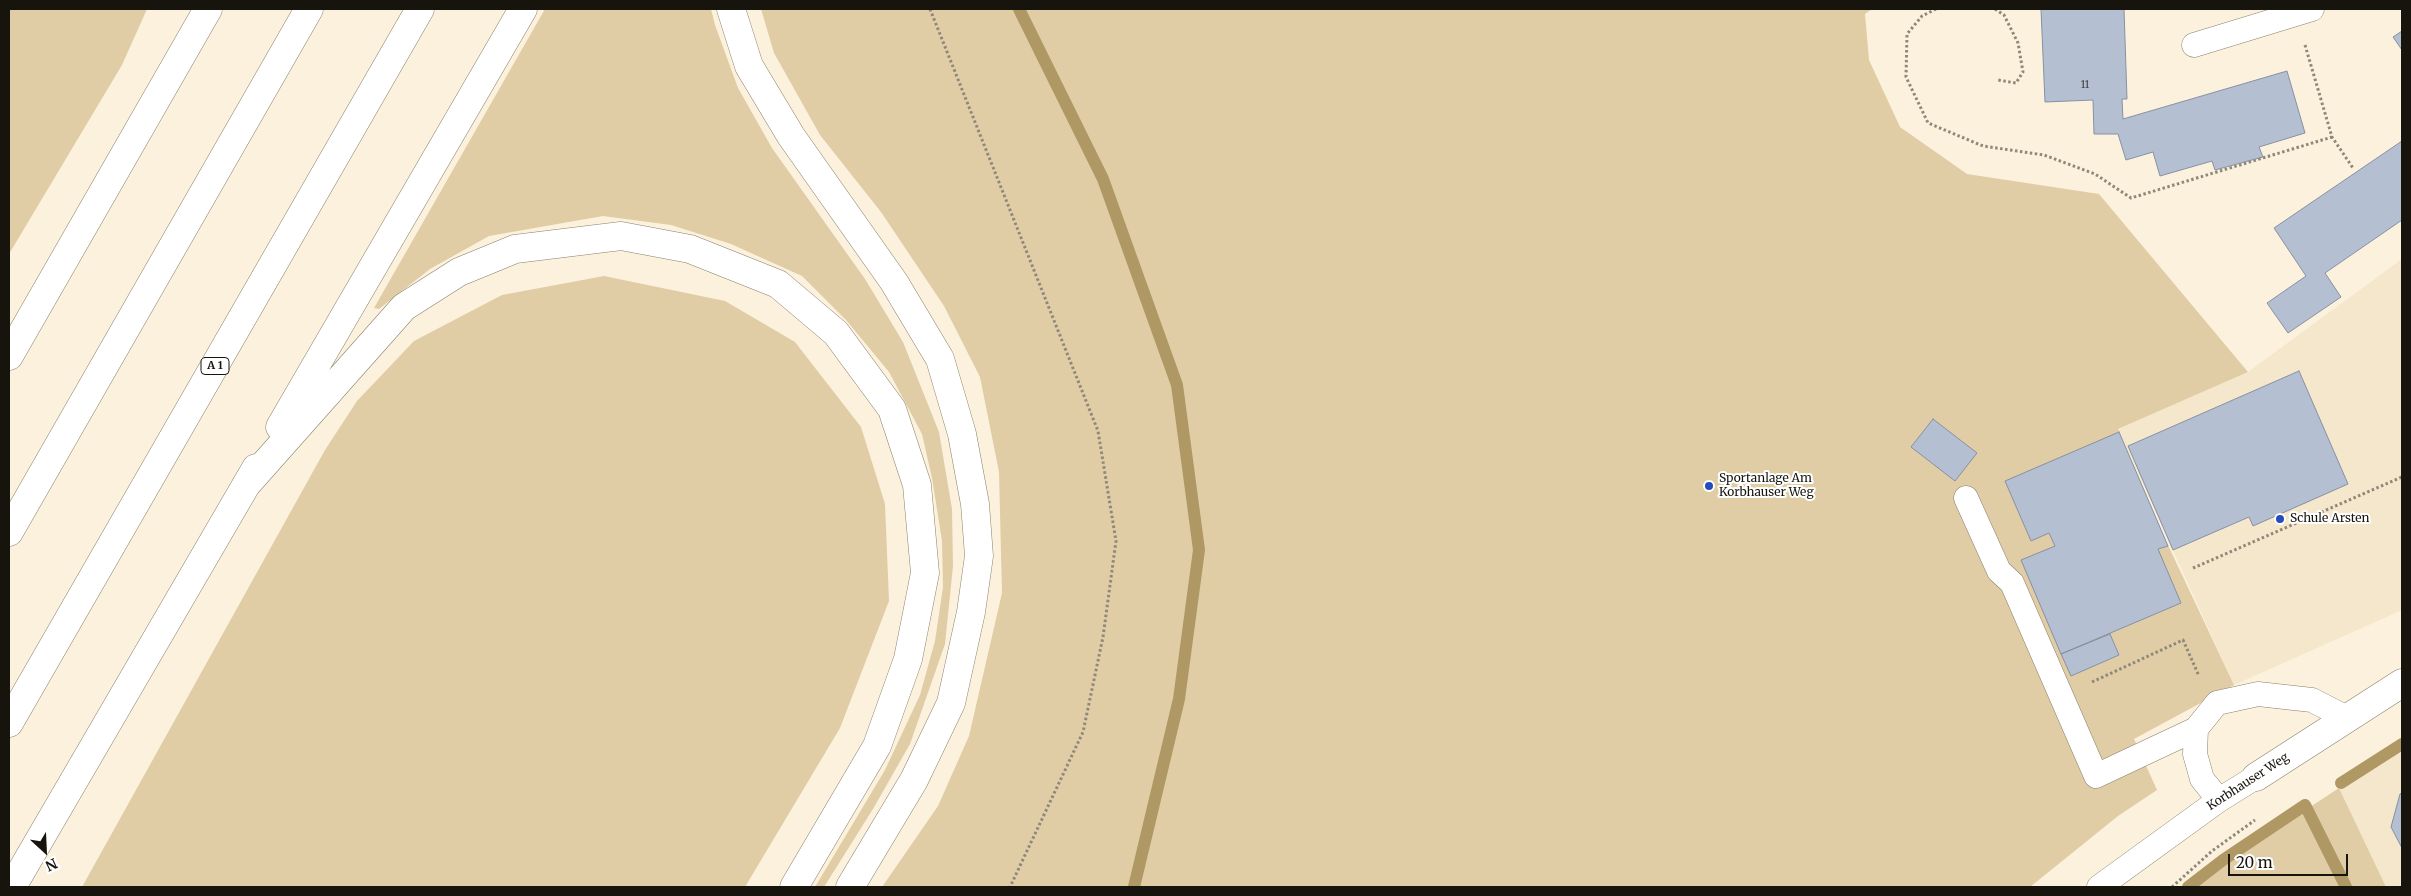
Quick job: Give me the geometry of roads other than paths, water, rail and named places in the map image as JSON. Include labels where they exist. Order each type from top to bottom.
[{"type":"main road","points":[[9,356],[197,20],[208,9]]},
{"type":"main road","points":[[9,532],[309,9]]},
{"type":"main road","name":"A 1","points":[[9,724],[420,9]]},
{"type":"main road","points":[[12,887],[523,9]]},
{"type":"main road","points":[[731,9],[749,66],[791,136],[894,282],[940,359],[962,434],[975,504],[979,556],[971,612],[951,703],[914,780],[850,887]]},
{"type":"main road","points":[[246,484],[404,307],[459,272],[515,249],[620,236],[690,249],[778,284],[836,333],[892,410],[917,485],[925,572],[908,660],[877,746],[794,887]]},
{"type":"main road","name":"Korbhauser Weg","points":[[2256,777],[2402,683]]},
{"type":"lane","points":[[2194,45],[2304,11]]},
{"type":"lane","points":[[1966,498],[1999,571],[2012,583],[2096,776],[2196,729],[2216,703],[2258,694],[2312,700],[2347,718]]},
{"type":"lane","points":[[2196,729],[2195,754],[2202,779],[2219,800]]},
{"type":"lane","name":"Korbhauser Weg","points":[[2099,887],[2219,800],[2256,777]]},
{"type":"waterway","points":[[1019,9],[1103,179],[1177,385],[1199,550],[1179,699],[1134,887]]},
{"type":"waterway","points":[[2341,783],[2402,744]]},
{"type":"waterway","points":[[2188,887],[2223,860],[2305,805],[2346,887]]},
{"type":"place","name":"Sportanlage Am Korbhauser Weg","points":[[1709,486]]},
{"type":"place","name":"Schule Arsten","points":[[2280,519]]}]
